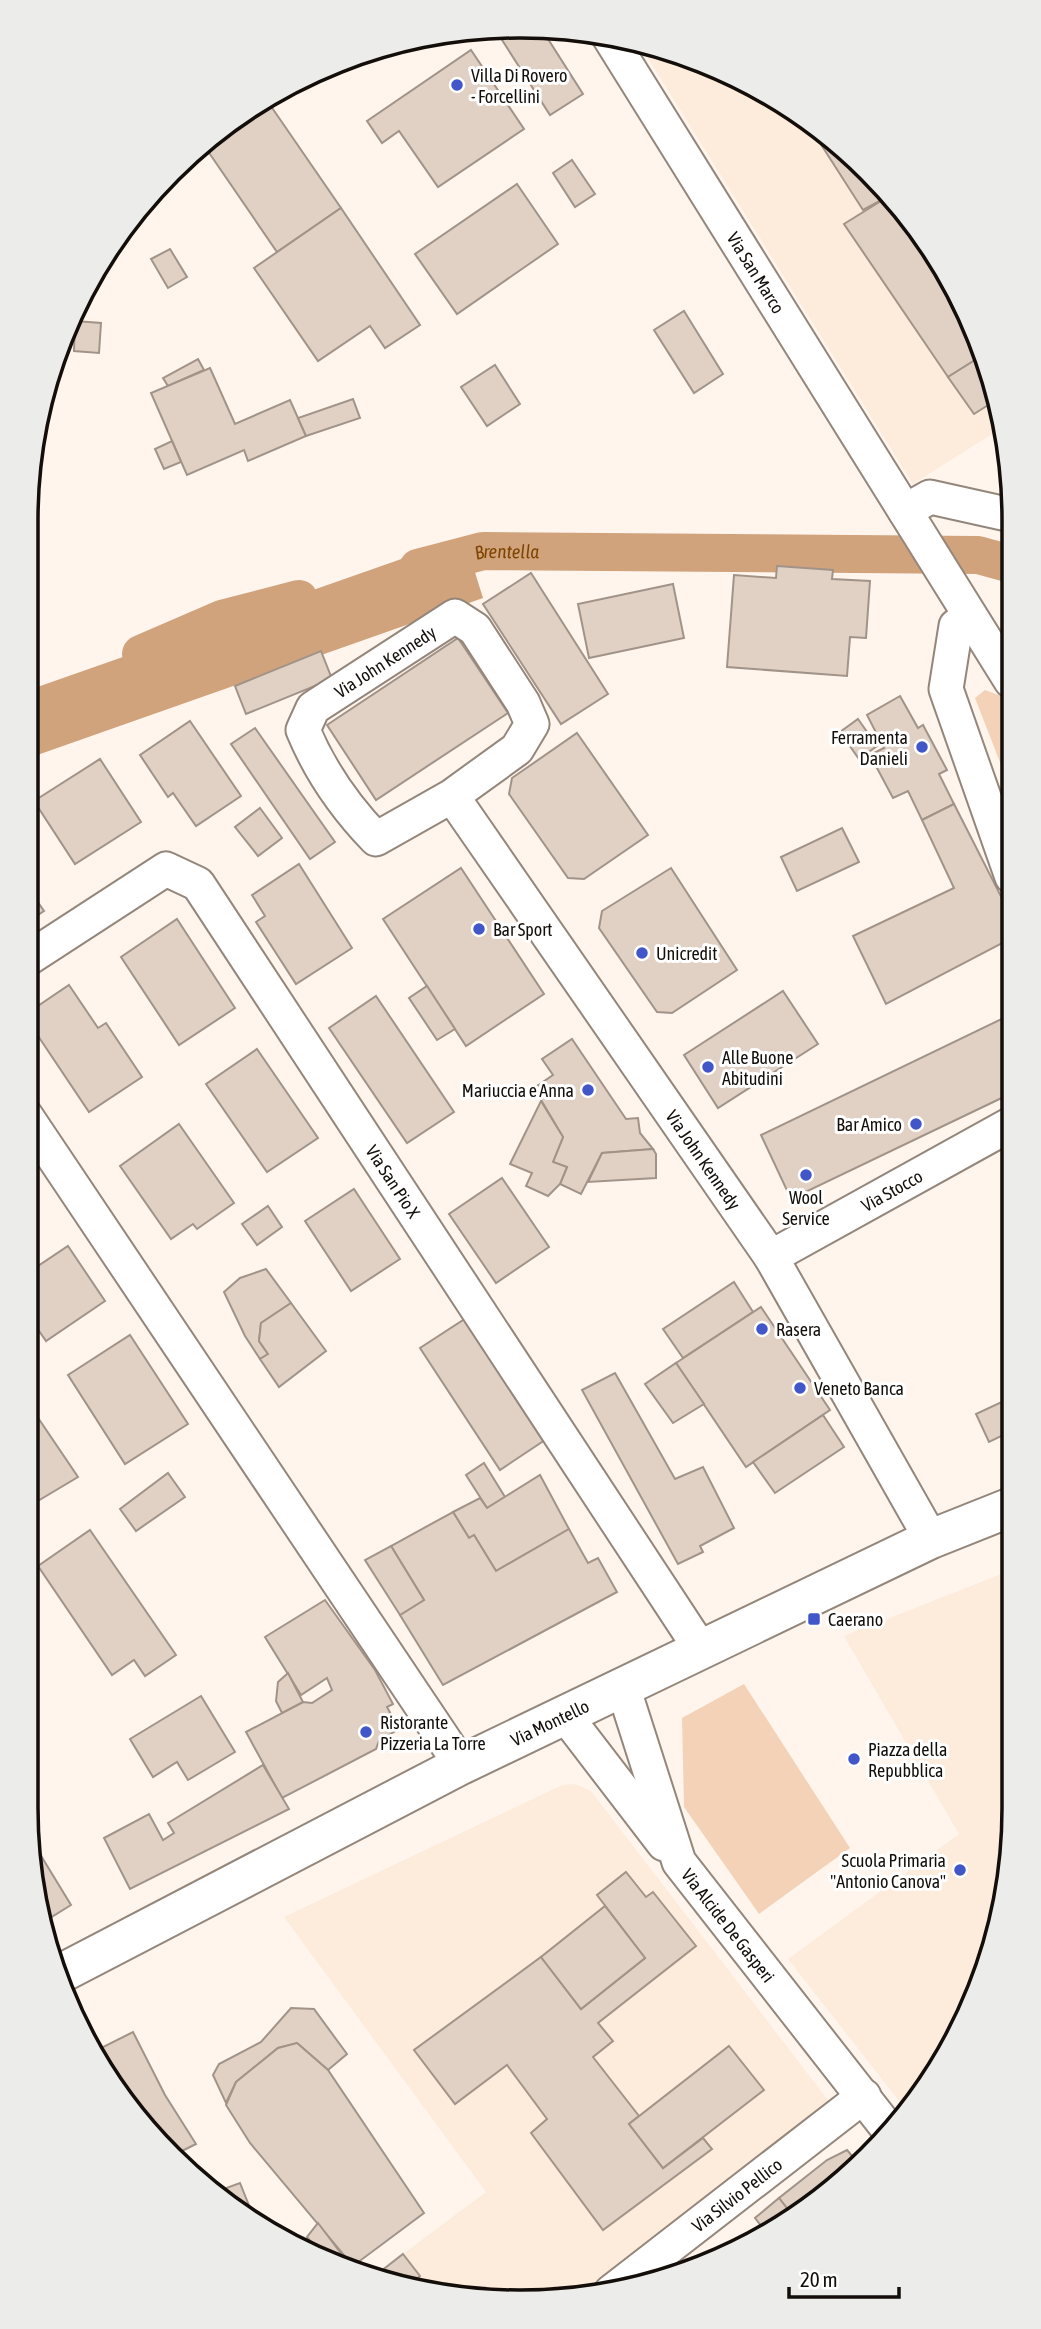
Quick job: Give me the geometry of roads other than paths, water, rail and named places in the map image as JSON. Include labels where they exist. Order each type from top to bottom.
[{"type":"main road","name":"Via Montello","points":[[67,1970],[461,1765],[931,1539],[1002,1511]]},
{"type":"street","name":"Via San Marco","points":[[616,48],[1002,667]]},
{"type":"street","points":[[917,529],[930,497],[1002,513]]},
{"type":"street","points":[[965,608],[956,626],[946,689],[1002,849]]},
{"type":"street","name":"Via John Kennedy","points":[[454,616],[475,629],[523,703],[532,724],[517,749],[452,796],[376,839],[352,814],[314,755],[303,730],[313,708],[454,616]]},
{"type":"street","name":"Via John Kennedy","points":[[452,796],[771,1257],[931,1539]]},
{"type":"street","name":"Via San Pio X","points":[[38,952],[166,869],[198,884],[700,1648]]},
{"type":"street","name":"Via Stocco","points":[[771,1257],[1002,1129]]},
{"type":"street","points":[[38,1134],[461,1765]]},
{"type":"street","name":"Via Alcide De Gasperi","points":[[623,1687],[678,1863],[885,2124]]},
{"type":"street","points":[[565,1715],[678,1863]]},
{"type":"street","name":"Via Silvio Pellico","points":[[630,2278],[864,2096]]},
{"type":"waterway","name":"Brentella","points":[[418,568],[483,551],[978,555],[1002,562]]},
{"type":"waterway","name":"Brentella","points":[[141,654],[222,619],[299,599]]},
{"type":"place","name":"Villa Di Rovero - Forcellini","points":[[457,85]]},
{"type":"place","name":"Ferramenta Danieli","points":[[922,747]]},
{"type":"place","name":"Bar Sport","points":[[479,929]]},
{"type":"place","name":"Unicredit","points":[[642,953]]},
{"type":"place","name":"Alle Buone Abitudini","points":[[708,1067]]},
{"type":"place","name":"Mariuccia e Anna","points":[[588,1090]]},
{"type":"place","name":"Bar Amico","points":[[916,1124]]},
{"type":"place","name":"Wool Service","points":[[806,1175]]},
{"type":"place","name":"Rasera","points":[[762,1329]]},
{"type":"place","name":"Veneto Banca","points":[[800,1388]]},
{"type":"place","name":"Caerano","points":[[814,1619]]},
{"type":"place","name":"Ristorante Pizzeria La Torre","points":[[366,1732]]},
{"type":"place","name":"Piazza della Repubblica","points":[[854,1759]]},
{"type":"place","name":"Scuola Primaria \"Antonio Canova\"","points":[[960,1870]]}]
